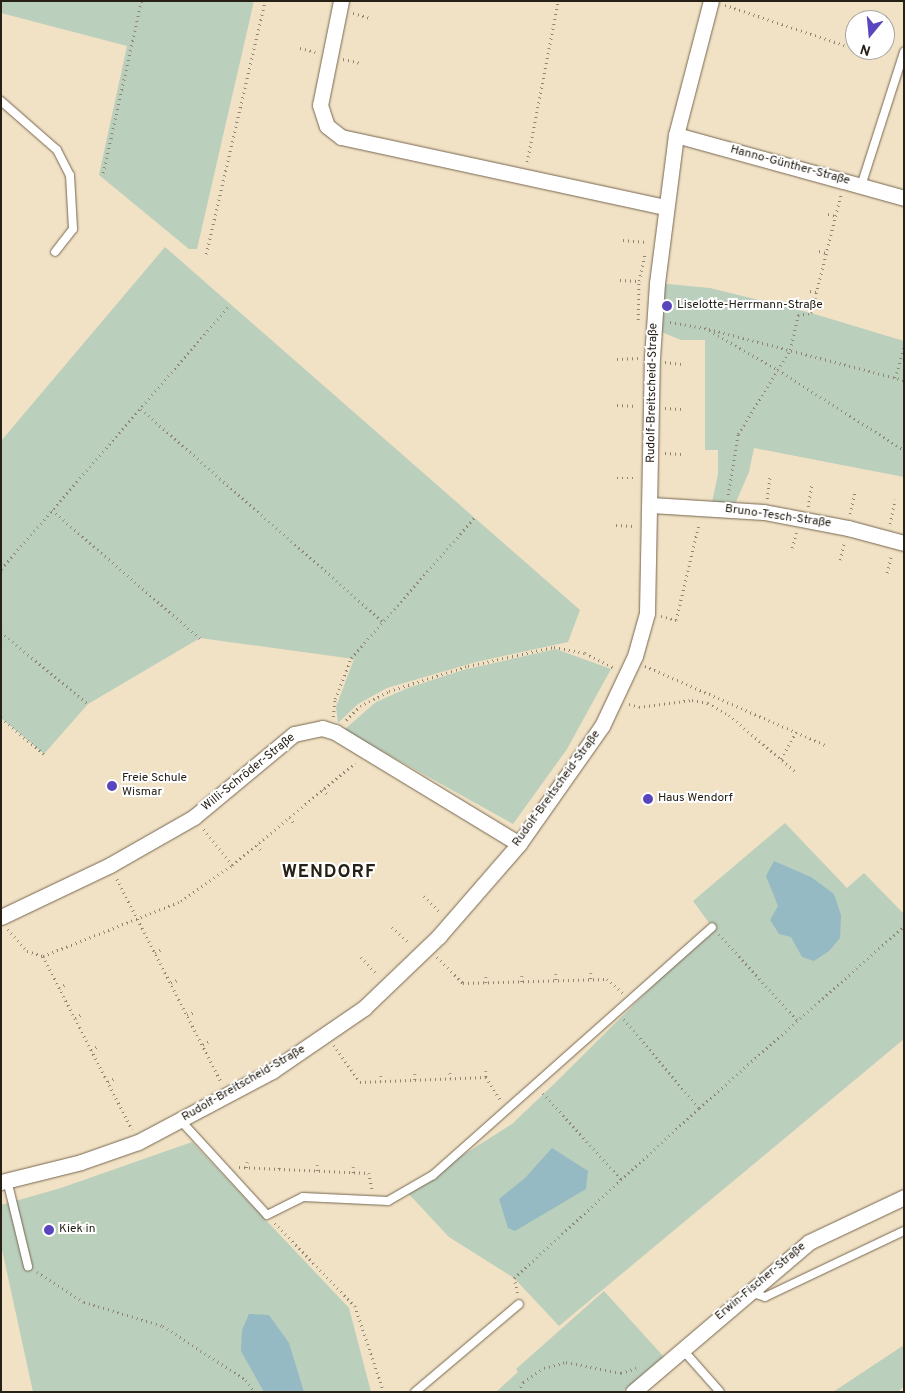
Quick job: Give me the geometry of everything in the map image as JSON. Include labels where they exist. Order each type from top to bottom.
[{"type":"street","points":[[341,1],[320,105],[327,126],[341,137],[524,178],[666,207]]},
{"type":"street","name":"Rudolf-Breitscheid-Straße","points":[[4,1181],[80,1162],[138,1142],[228,1095],[327,1035],[389,985],[451,922],[519,844],[582,758],[616,699],[622,669],[647,613],[654,320],[666,207],[676,136],[718,3]]},
{"type":"street","name":"Hanno-Günther-Straße","points":[[676,136],[904,198]]},
{"type":"street","name":"Bruno-Tesch-Straße","points":[[651,505],[764,512],[805,519],[904,543]]},
{"type":"street","name":"Willi-Schröder-Straße","points":[[1,916],[110,865],[194,817],[294,734],[322,728],[335,732],[519,844]]},
{"type":"street","name":"Erwin-Fischer-Straße","points":[[633,1392],[809,1242],[904,1197]]},
{"type":"lane","points":[[861,186],[904,52]]},
{"type":"lane","points":[[1,101],[57,150],[70,175],[72,229],[55,252]]},
{"type":"lane","points":[[181,1121],[267,1215],[302,1197],[388,1201],[433,1175],[712,927]]},
{"type":"lane","points":[[4,1181],[28,1266]]},
{"type":"lane","points":[[750,1292],[765,1296],[904,1231]]},
{"type":"lane","points":[[415,1392],[519,1304]]},
{"type":"lane","points":[[682,1349],[720,1392]]},
{"type":"path","points":[[103,173],[141,1]]},
{"type":"path","points":[[206,254],[265,1]]},
{"type":"path","points":[[524,178],[558,1]]},
{"type":"path","points":[[718,3],[844,45]]},
{"type":"path","points":[[725,509],[738,434],[790,350],[798,315],[811,313],[844,181]]},
{"type":"path","points":[[828,214],[835,216]]},
{"type":"path","points":[[620,280],[639,281],[648,242],[623,240]]},
{"type":"path","points":[[819,251],[826,253]]},
{"type":"path","points":[[810,291],[816,292]]},
{"type":"path","points":[[1,568],[141,409],[230,304]]},
{"type":"path","points":[[654,320],[705,328],[904,380]]},
{"type":"path","points":[[705,328],[778,370],[904,450]]},
{"type":"path","points":[[895,378],[904,347]]},
{"type":"path","points":[[618,359],[640,358]]},
{"type":"path","points":[[141,409],[382,621]]},
{"type":"path","points":[[764,512],[770,476]]},
{"type":"path","points":[[805,519],[812,484]]},
{"type":"path","points":[[887,538],[895,499]]},
{"type":"path","points":[[647,613],[676,620],[695,549],[702,507]]},
{"type":"path","points":[[52,510],[200,638]]},
{"type":"path","points":[[335,732],[335,699],[341,679],[351,658],[474,518]]},
{"type":"path","points":[[682,593],[687,595]]},
{"type":"path","points":[[1,632],[88,704]]},
{"type":"path","points":[[335,732],[360,706],[389,691],[468,666],[554,646],[585,653],[622,669],[694,687],[827,746]]},
{"type":"path","points":[[617,660],[622,669]]},
{"type":"path","points":[[694,687],[696,682]]},
{"type":"path","points":[[616,699],[639,707],[692,700],[708,703],[729,715],[797,773]]},
{"type":"path","points":[[732,704],[734,699]]},
{"type":"path","points":[[770,720],[772,716]]},
{"type":"path","points":[[1,718],[44,754]]},
{"type":"path","points":[[781,759],[796,732]]},
{"type":"path","points":[[808,738],[810,732]]},
{"type":"path","points":[[1,922],[27,951],[43,956],[181,901],[232,865],[368,752]]},
{"type":"path","points":[[323,789],[328,795]]},
{"type":"path","points":[[194,817],[232,865]]},
{"type":"path","points":[[290,817],[294,823]]},
{"type":"path","points":[[256,845],[261,850]]},
{"type":"path","points":[[110,865],[228,1095]]},
{"type":"path","points":[[424,896],[451,922]]},
{"type":"path","points":[[519,1304],[514,1278],[698,1108],[904,926]]},
{"type":"path","points":[[392,927],[463,984],[607,979],[630,999]]},
{"type":"path","points":[[712,927],[797,1020]]},
{"type":"path","points":[[156,953],[162,949]]},
{"type":"path","points":[[43,956],[138,1142]]},
{"type":"path","points":[[361,957],[389,985]]},
{"type":"path","points":[[591,973],[591,979]]},
{"type":"path","points":[[556,974],[556,980]]},
{"type":"path","points":[[522,976],[522,982]]},
{"type":"path","points":[[486,977],[486,983]]},
{"type":"path","points":[[171,983],[177,980]]},
{"type":"path","points":[[59,988],[66,984]]},
{"type":"path","points":[[617,1010],[698,1108]]},
{"type":"path","points":[[187,1015],[194,1012]]},
{"type":"path","points":[[75,1018],[82,1014]]},
{"type":"path","points":[[327,1035],[360,1082],[486,1077]]},
{"type":"path","points":[[203,1045],[209,1042]]},
{"type":"path","points":[[91,1050],[98,1046]]},
{"type":"path","points":[[486,1071],[486,1077],[506,1111]]},
{"type":"path","points":[[450,1073],[450,1078]]},
{"type":"path","points":[[415,1074],[415,1080]]},
{"type":"path","points":[[381,1076],[382,1081]]},
{"type":"path","points":[[108,1082],[115,1078]]},
{"type":"path","points":[[536,1085],[621,1179]]},
{"type":"path","points":[[246,1168],[247,1162]]},
{"type":"path","points":[[279,1164],[279,1169]]},
{"type":"path","points":[[317,1166],[317,1171]]},
{"type":"path","points":[[223,1167],[371,1175],[372,1200]]},
{"type":"path","points":[[353,1167],[353,1173]]},
{"type":"path","points":[[267,1215],[355,1306],[384,1392]]},
{"type":"path","points":[[28,1266],[84,1302],[163,1326],[246,1380],[255,1392]]},
{"type":"path","points":[[518,1392],[523,1382],[544,1368],[566,1362],[621,1373],[641,1364]]},
{"type":"green space","points":[[1,1],[254,1],[197,249],[189,249],[99,175],[127,46],[1,13]]},
{"type":"green space","points":[[165,247],[580,610],[568,642],[476,662],[387,688],[358,704],[338,723],[336,707],[354,659],[200,638],[88,704],[44,754],[1,718],[1,441]]},
{"type":"green space","points":[[657,283],[710,288],[811,313],[904,341],[904,477],[754,448],[749,472],[733,509],[711,507],[718,474],[718,450],[705,450],[705,340],[681,340],[654,329]]},
{"type":"green space","points":[[556,649],[611,669],[567,749],[513,824],[344,730],[376,702],[408,688],[463,670]]},
{"type":"green space","points":[[785,823],[847,888],[864,873],[904,914],[904,1039],[559,1326],[514,1278],[449,1237],[406,1191],[512,1124],[555,1083],[712,927],[693,901]]},
{"type":"green space","points":[[192,1142],[349,1308],[371,1392],[33,1392],[1,1245],[1,1205],[61,1188]]},
{"type":"green space","points":[[604,1291],[664,1357],[622,1392],[496,1392],[518,1372],[516,1369]]},
{"type":"green space","points":[[904,1345],[904,1386],[898,1392],[833,1392]]},
{"type":"water","points":[[774,861],[811,877],[834,894],[841,915],[840,938],[829,951],[814,961],[802,957],[791,937],[779,934],[770,920],[778,906],[766,876]]},
{"type":"water","points":[[552,1148],[588,1171],[586,1189],[515,1231],[508,1228],[499,1199],[525,1178]]},
{"type":"water","points":[[249,1314],[269,1315],[289,1343],[304,1392],[264,1392],[241,1351],[242,1330]]},
{"type":"place","name":"Liselotte-Herrmann-Straße","points":[[667,306]]},
{"type":"place","name":"Freie Schule Wismar","points":[[112,786]]},
{"type":"place","name":"Haus Wendorf","points":[[648,799]]},
{"type":"place","name":"Kiek in","points":[[49,1230]]},
{"type":"district","name":"WENDORF","points":[[329,873]]}]
